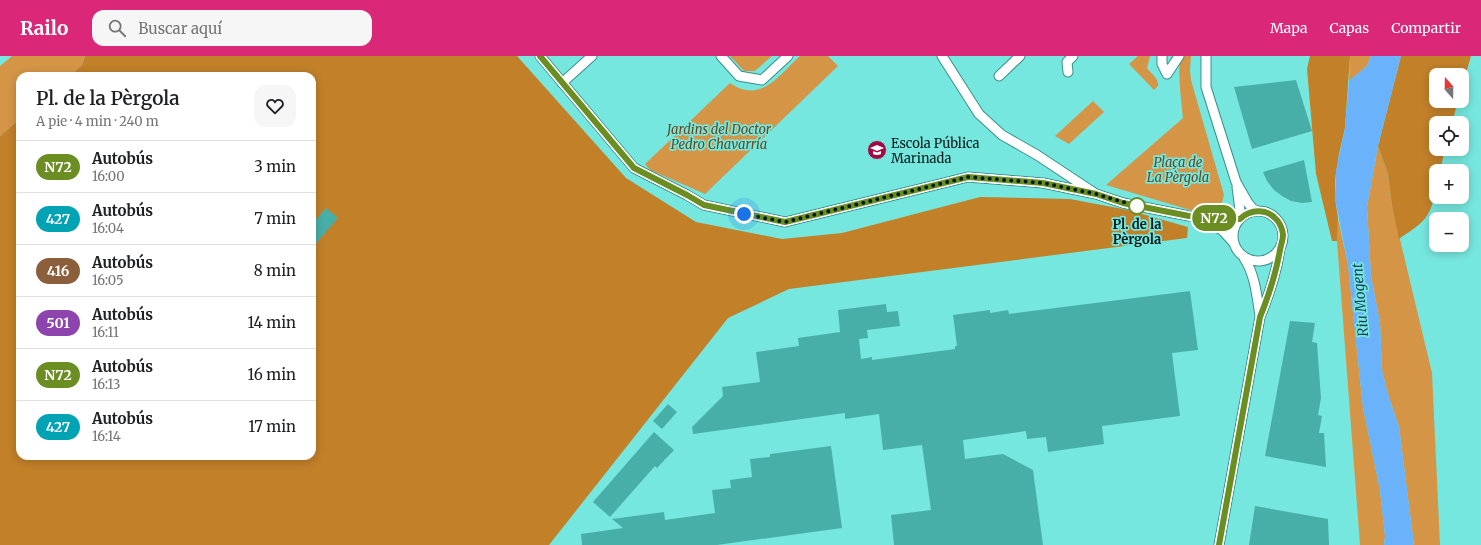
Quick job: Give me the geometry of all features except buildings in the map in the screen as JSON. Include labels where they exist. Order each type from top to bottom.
[{"type":"street","points":[[540,56],[634,168],[704,205],[785,222],[968,177],[1043,183],[1096,194],[1123,203],[1189,216],[1240,219]]},
{"type":"street","points":[[562,83],[592,56]]},
{"type":"street","points":[[721,56],[739,76],[762,80],[788,56]]},
{"type":"street","points":[[942,56],[979,114],[1002,135],[1037,155],[1096,194]]},
{"type":"street","points":[[999,76],[1020,56]]},
{"type":"street","points":[[1068,72],[1067,62],[1073,56]]},
{"type":"street","points":[[1162,56],[1162,64],[1167,74],[1180,56]]},
{"type":"street","points":[[1206,56],[1206,87],[1236,182],[1240,219]]},
{"type":"street","points":[[1219,545],[1260,317],[1271,290],[1283,234],[1278,221],[1267,213],[1253,209],[1236,182]]},
{"type":"street","points":[[1258,211],[1250,212],[1240,219],[1234,227],[1233,242],[1235,248],[1248,264],[1254,284],[1260,317]]},
{"type":"street","points":[[1189,216],[1222,230],[1233,242]]},
{"type":"street","points":[[1243,257],[1253,261],[1264,261],[1274,256],[1280,248]]},
{"type":"green space","points":[[12,56],[85,56],[82,65],[74,72],[16,72],[16,122],[0,136],[0,66]]},
{"type":"green space","points":[[730,56],[772,56],[755,71],[744,71]]},
{"type":"green space","name":"Jardins del Doctor Pedro Chavarría","points":[[800,56],[828,56],[838,66],[705,194],[650,170],[645,164],[730,83],[741,89],[760,89],[776,79]]},
{"type":"green space","points":[[1138,56],[1150,56],[1147,68],[1156,78],[1158,83],[1158,86],[1154,90],[1129,64]]},
{"type":"green space","name":"Plaça de La Pèrgola","points":[[1182,56],[1191,56],[1191,80],[1224,195],[1221,206],[1203,212],[1197,212],[1106,185],[1183,118],[1179,76],[1180,60]]},
{"type":"green space","points":[[1350,56],[1371,56],[1367,66],[1349,81]]},
{"type":"green space","points":[[1093,101],[1104,112],[1069,144],[1055,136]]},
{"type":"green space","points":[[1378,146],[1388,174],[1392,206],[1432,373],[1440,545],[1414,545],[1399,427],[1387,391],[1382,370],[1380,323],[1371,276],[1367,207]]},
{"type":"green space","points":[[1338,219],[1348,265],[1363,408],[1380,490],[1385,536],[1384,545],[1360,545],[1337,241]]},
{"type":"shaded area","points":[[85,56],[517,56],[626,178],[696,222],[782,239],[842,233],[980,197],[1070,199],[1128,210],[1188,227],[1187,238],[789,289],[728,318],[549,545],[0,545],[0,136],[16,122],[16,460],[316,460],[316,72],[74,72],[82,65]]},
{"type":"shaded area","points":[[1310,56],[1350,56],[1345,128],[1335,180],[1335,198],[1338,218],[1337,241],[1332,241],[1316,174],[1307,69]]},
{"type":"shaded area","points":[[1401,56],[1471,56],[1468,68],[1429,68],[1429,108],[1456,108],[1454,116],[1429,116],[1429,156],[1443,156],[1442,164],[1429,164],[1429,204],[1432,204],[1422,222],[1399,239],[1392,206],[1388,174],[1378,146]]},
{"type":"water","name":"Riu Mogent","points":[[1371,56],[1401,56],[1378,146],[1367,207],[1371,276],[1380,323],[1382,370],[1387,391],[1399,427],[1414,545],[1384,545],[1385,536],[1380,490],[1363,408],[1348,265],[1335,198],[1336,171],[1345,128],[1349,81],[1367,66]]},
{"type":"bus line","name":"N72","points":[[540,56],[634,168],[704,205],[785,222],[968,177],[1043,183],[1096,194],[1123,203],[1189,216],[1240,219],[1250,212],[1262,212],[1271,215],[1278,221],[1282,230],[1283,239],[1271,290],[1260,317],[1219,545]]},
{"type":"place","name":"Escola Pública Marinada","points":[[877,150]]},
{"type":"place","name":"Pl. de la Pèrgola","points":[[1137,206]]},
{"type":"route","points":[[744,214],[785,222],[968,177],[1043,183],[1096,194],[1137,206]]}]
